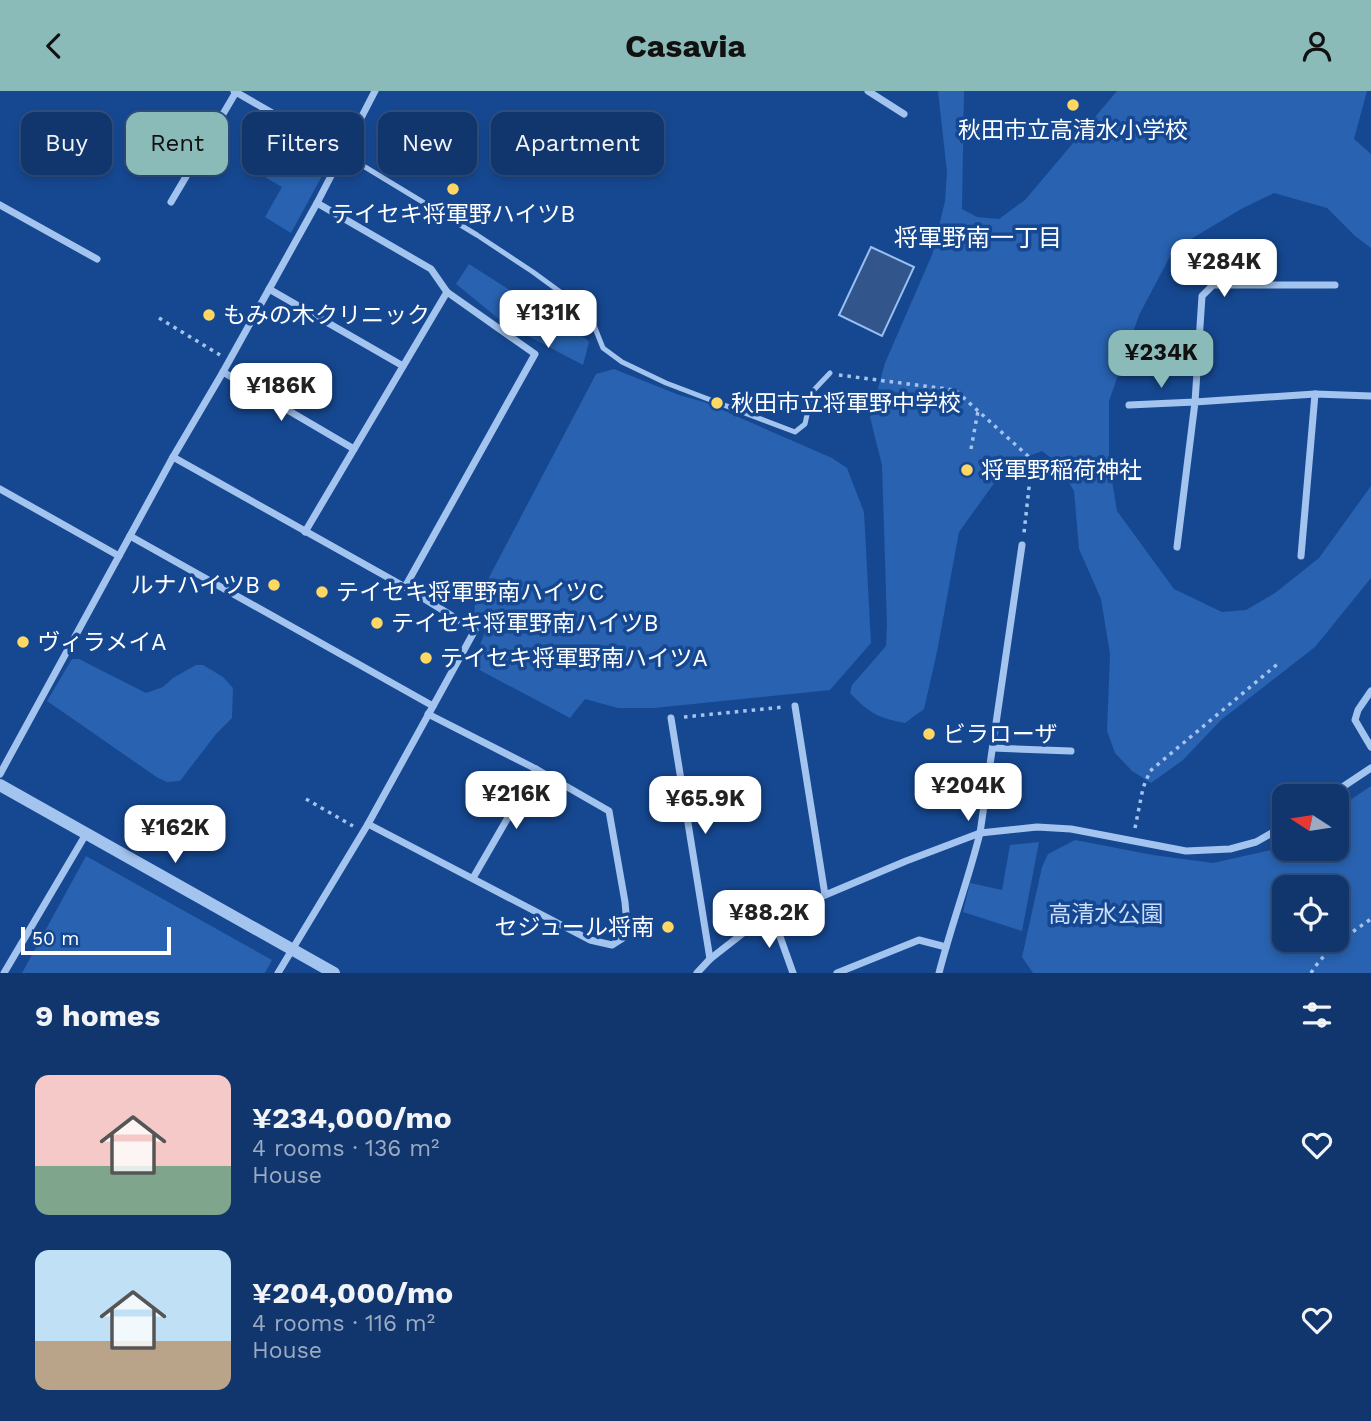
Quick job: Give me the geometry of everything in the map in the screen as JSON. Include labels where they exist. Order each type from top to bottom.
[{"type":"street","points":[[364,112],[375,91]]},
{"type":"street","points":[[868,91],[904,114]]},
{"type":"street","points":[[171,202],[235,92],[270,112]]},
{"type":"street","points":[[0,774],[331,175]]},
{"type":"street","points":[[317,203],[430,269],[447,292],[535,354],[405,587]]},
{"type":"street","points":[[0,205],[97,259]]},
{"type":"street","points":[[1177,547],[1195,402],[1202,296],[1213,285],[1335,285]]},
{"type":"street","points":[[269,289],[403,366]]},
{"type":"street","points":[[305,532],[447,292]]},
{"type":"street","points":[[223,372],[354,449]]},
{"type":"street","points":[[1301,556],[1315,394]]},
{"type":"street","points":[[1129,405],[1315,394],[1371,396]]},
{"type":"street","points":[[173,457],[405,587],[475,630],[364,832],[278,973]]},
{"type":"street","points":[[0,489],[119,556]]},
{"type":"street","points":[[130,536],[433,706]]},
{"type":"street","points":[[939,973],[980,833],[1023,545]]},
{"type":"street","points":[[1371,691],[1357,710],[1355,720],[1371,747]]},
{"type":"street","points":[[795,706],[825,894]]},
{"type":"street","points":[[368,824],[590,940],[612,945],[623,938],[626,925],[625,902],[609,811],[536,769],[428,714]]},
{"type":"street","points":[[671,718],[710,959]]},
{"type":"street","points":[[993,748],[1071,751]]},
{"type":"street","points":[[1347,784],[1371,768]]},
{"type":"street","points":[[473,878],[536,769]]},
{"type":"street","points":[[0,785],[334,973]]},
{"type":"street","points":[[697,973],[710,959],[747,930],[773,917],[980,833],[1037,827],[1071,829],[1186,851],[1230,849],[1256,842],[1272,832]]},
{"type":"street","points":[[4,973],[86,834]]},
{"type":"street","points":[[773,917],[793,973]]},
{"type":"street","points":[[837,973],[919,940],[946,947]]},
{"type":"lane","points":[[364,166],[533,272],[589,313],[603,348],[622,362],[666,383],[795,432],[805,424],[812,392],[830,373]]},
{"type":"path","points":[[159,318],[229,361]]},
{"type":"path","points":[[830,373],[955,390],[1029,457],[1030,478],[1023,545]]},
{"type":"path","points":[[971,449],[978,411]]},
{"type":"path","points":[[1133,841],[1143,788],[1150,771],[1280,662]]},
{"type":"path","points":[[671,718],[795,706]]},
{"type":"path","points":[[306,799],[364,832]]},
{"type":"path","points":[[1311,973],[1327,951],[1371,919]]},
{"type":"green space","points":[[938,91],[964,91],[962,209],[977,217],[999,219],[1025,200],[1117,91],[1367,91],[1354,139],[1371,154],[1371,248],[1327,208],[1274,193],[1243,208],[1174,249],[1139,315],[1109,401],[1109,462],[1117,511],[1174,589],[1222,612],[1246,610],[1275,593],[1319,558],[1371,486],[1371,578],[1315,647],[1221,720],[1183,760],[1151,783],[1132,771],[1115,753],[1107,731],[1110,654],[1101,599],[1079,549],[1074,491],[1056,462],[1042,451],[1008,464],[959,532],[924,709],[905,723],[874,714],[850,693],[852,685],[886,646],[882,465],[870,417],[885,363],[932,255],[945,201],[947,172]]},
{"type":"green space","points":[[322,175],[291,233],[265,217],[282,187],[265,177]]},
{"type":"green space","points":[[469,264],[586,339],[589,342],[583,365],[505,324],[456,284]]},
{"type":"green space","points":[[614,369],[704,402],[832,458],[847,468],[864,512],[871,643],[830,690],[654,708],[618,708],[585,699],[570,718],[472,666],[488,624],[474,614],[475,604],[596,374]]},
{"type":"green space","points":[[72,659],[79,659],[146,693],[163,687],[196,665],[203,665],[223,677],[233,688],[232,718],[216,734],[180,781],[167,782],[47,701]]},
{"type":"green space","name":"高清水公園","points":[[1371,786],[1371,973],[1033,973],[1022,957],[1042,867],[1048,854],[1075,840],[1213,863],[1272,850],[1272,861],[1349,861],[1349,801]]},
{"type":"green space","points":[[1039,842],[1022,931],[963,912],[970,883],[1002,890],[1010,845]]},
{"type":"green space","points":[[86,856],[272,960],[265,973],[22,973]]},
{"type":"shaded area","points":[[871,247],[914,267],[882,336],[839,315]]},
{"type":"place","name":"秋田市立高清水小学校","points":[[1073,105]]},
{"type":"place","name":"テイセキ将軍野ハイツB","points":[[453,189]]},
{"type":"place","name":"もみの木クリニック","points":[[209,315]]},
{"type":"place","name":"秋田市立将軍野中学校","points":[[717,403]]},
{"type":"place","name":"将軍野稲荷神社","points":[[967,470]]},
{"type":"place","name":"ルナハイツB","points":[[274,585]]},
{"type":"place","name":"テイセキ将軍野南ハイツC","points":[[322,592]]},
{"type":"place","name":"テイセキ将軍野南ハイツB","points":[[377,623]]},
{"type":"place","name":"ヴィラメイA","points":[[23,642]]},
{"type":"place","name":"テイセキ将軍野南ハイツA","points":[[426,658]]},
{"type":"place","name":"ビラローザ","points":[[929,734]]},
{"type":"place","name":"セジュール将南","points":[[668,927]]},
{"type":"district","name":"将軍野南一丁目","points":[[978,238]]}]
